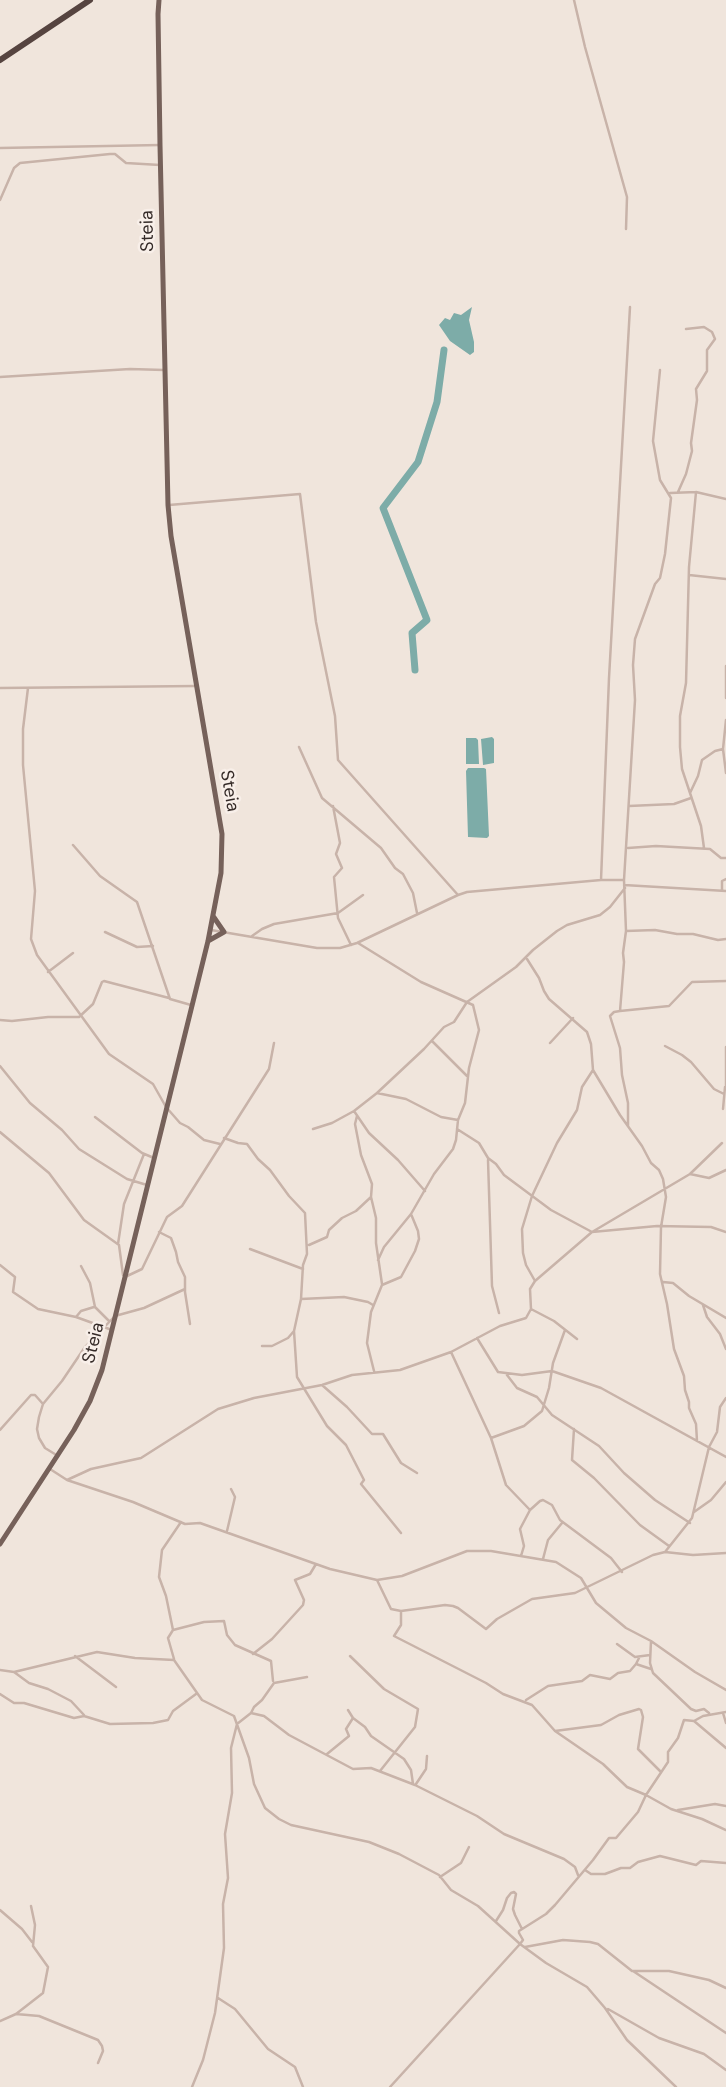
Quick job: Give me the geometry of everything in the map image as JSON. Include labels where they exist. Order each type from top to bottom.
[{"type":"highway","points":[[0,60],[90,0]]},
{"type":"main road","name":"Steia","points":[[0,1544],[58,1456],[90,1401],[102,1370],[208,941],[222,873],[222,834],[168,505],[158,1]]},
{"type":"main road","points":[[208,941],[224,932],[213,916]]},
{"type":"street","points":[[575,0],[585,47],[627,197],[626,229]]},
{"type":"street","points":[[0,148],[160,145]]},
{"type":"street","points":[[0,200],[14,168],[20,163],[115,154],[126,163],[160,165]]},
{"type":"street","points":[[601,880],[609,678],[630,307]]},
{"type":"street","points":[[678,492],[692,451],[697,400],[695,388],[707,371],[707,350],[715,339],[712,332],[704,327],[686,329]]},
{"type":"street","points":[[0,377],[130,369],[164,370]]},
{"type":"street","points":[[620,1011],[626,931],[626,848],[635,701],[635,639],[655,584],[660,578],[670,519],[670,493],[660,480],[653,441],[660,370]]},
{"type":"street","points":[[696,492],[689,575],[685,683],[680,720],[682,769],[701,826],[704,848]]},
{"type":"street","points":[[670,493],[696,492],[726,499]]},
{"type":"street","points":[[168,505],[300,494],[316,622],[335,716],[338,760],[458,895]]},
{"type":"street","points":[[689,575],[726,579]]},
{"type":"street","points":[[726,666],[726,698]]},
{"type":"street","points":[[0,688],[197,686]]},
{"type":"street","points":[[28,688],[23,729],[23,765],[35,891],[31,931],[37,955],[108,1054],[153,1084],[178,1122],[202,1139],[220,1144]]},
{"type":"street","points":[[726,720],[723,749],[726,773]]},
{"type":"street","points":[[299,747],[326,803],[333,806],[381,848],[404,876],[413,893],[417,914]]},
{"type":"street","points":[[690,793],[702,760],[723,749]]},
{"type":"street","points":[[629,806],[674,804],[691,798]]},
{"type":"street","points":[[333,806],[340,844],[336,854],[342,869],[334,877],[338,913],[340,924],[351,946]]},
{"type":"street","points":[[72,845],[100,876],[137,902],[170,999]]},
{"type":"street","points":[[626,848],[704,848],[712,849],[721,858],[726,858]]},
{"type":"street","points":[[210,930],[317,948],[351,946],[458,895],[474,891],[601,880],[724,891],[722,881],[726,880]]},
{"type":"street","points":[[313,1129],[332,1123],[354,1111],[377,1093],[444,1027],[455,1021],[467,1002],[527,959],[533,950],[557,931],[567,925],[600,915],[610,907],[625,884]]},
{"type":"street","points":[[252,936],[274,924],[338,913],[363,895]]},
{"type":"street","points":[[626,931],[654,930],[726,939]]},
{"type":"street","points":[[105,932],[137,947],[153,946]]},
{"type":"street","points":[[357,943],[421,982],[467,1002],[474,1007],[479,1030],[453,1149],[411,1214],[384,1247],[378,1260]]},
{"type":"street","points":[[48,972],[73,953]]},
{"type":"street","points":[[527,959],[549,999],[587,1032],[591,1041],[593,1070],[651,1163],[659,1170],[666,1197],[659,1268],[674,1349],[684,1377],[689,1408],[696,1424],[697,1441]]},
{"type":"street","points":[[0,1020],[24,1021],[81,1016],[96,1000],[104,981],[191,1005]]},
{"type":"street","points":[[628,1126],[629,1110],[620,1048],[610,1016],[620,1011],[669,1006],[692,982],[726,981]]},
{"type":"street","points":[[550,1043],[573,1018]]},
{"type":"street","points":[[432,1041],[468,1077]]},
{"type":"street","points":[[144,1154],[123,1210],[118,1244],[124,1279],[142,1269],[167,1217],[182,1206],[269,1069],[274,1043]]},
{"type":"street","points":[[665,1046],[691,1062],[714,1089],[724,1094]]},
{"type":"street","points":[[723,1109],[726,1047]]},
{"type":"street","points":[[0,1066],[30,1103],[62,1130],[79,1149],[127,1179],[147,1185]]},
{"type":"street","points":[[535,1281],[526,1265],[522,1228],[532,1196],[557,1143],[577,1110],[582,1087],[593,1070]]},
{"type":"street","points":[[377,1093],[411,1100],[437,1115],[458,1120]]},
{"type":"street","points":[[354,1111],[369,1133],[398,1160],[425,1191]]},
{"type":"street","points":[[357,1116],[355,1124],[361,1156],[372,1184],[370,1197],[376,1218],[376,1243],[382,1285],[373,1305],[367,1343],[374,1372]]},
{"type":"street","points":[[95,1117],[144,1154],[154,1158]]},
{"type":"street","points":[[457,1129],[479,1143],[488,1158],[504,1175],[557,1213],[592,1232],[661,1227],[711,1227],[726,1232]]},
{"type":"street","points":[[0,1132],[50,1173],[84,1220],[118,1244]]},
{"type":"street","points":[[224,1138],[247,1144],[305,1213],[308,1246],[294,1331],[296,1373],[327,1426],[346,1445],[364,1480],[361,1485],[401,1533]]},
{"type":"street","points":[[66,1480],[91,1469],[141,1458],[218,1409],[254,1398],[322,1385],[352,1375],[400,1370],[451,1352],[500,1326],[526,1318],[531,1309],[530,1291],[535,1281],[592,1232],[690,1174],[722,1143]]},
{"type":"street","points":[[488,1158],[492,1286],[499,1313]]},
{"type":"street","points":[[690,1174],[709,1178],[726,1170]]},
{"type":"street","points":[[308,1246],[327,1237],[329,1230],[370,1197]]},
{"type":"street","points":[[382,1285],[401,1277],[415,1251],[418,1231],[411,1214]]},
{"type":"street","points":[[159,1232],[172,1240],[184,1275],[190,1324]]},
{"type":"street","points":[[250,1249],[303,1269]]},
{"type":"street","points":[[0,1265],[15,1277],[13,1292],[38,1309],[76,1317],[112,1330]]},
{"type":"street","points":[[81,1266],[92,1288],[95,1307],[108,1321]]},
{"type":"street","points":[[662,1281],[673,1283],[726,1318]]},
{"type":"street","points":[[58,1456],[43,1445],[37,1434],[39,1417],[43,1404],[85,1347],[115,1316],[144,1308],[185,1289]]},
{"type":"street","points":[[301,1299],[344,1297],[373,1305]]},
{"type":"street","points":[[703,1305],[726,1349]]},
{"type":"street","points":[[76,1317],[86,1309],[95,1307]]},
{"type":"street","points":[[531,1309],[554,1321],[577,1339]]},
{"type":"street","points":[[491,1438],[528,1424],[540,1414],[544,1407],[555,1355],[565,1330]]},
{"type":"street","points":[[262,1346],[272,1346],[288,1338],[294,1331]]},
{"type":"street","points":[[477,1338],[496,1371],[522,1375],[552,1371],[610,1393],[726,1457]]},
{"type":"street","points":[[451,1352],[491,1438],[506,1485],[530,1510]]},
{"type":"street","points":[[506,1373],[517,1388],[537,1397],[551,1415],[599,1446],[655,1500],[690,1523]]},
{"type":"street","points":[[322,1385],[372,1434],[383,1434],[401,1463],[417,1473]]},
{"type":"street","points":[[0,1430],[31,1395],[35,1395],[43,1404]]},
{"type":"street","points":[[665,1552],[690,1523],[709,1447],[717,1432],[720,1407],[726,1398]]},
{"type":"street","points":[[575,1429],[572,1460],[606,1489],[640,1525],[669,1546]]},
{"type":"street","points":[[50,1469],[66,1480],[133,1502],[181,1522],[200,1523],[343,1573],[377,1580],[402,1576],[467,1551],[491,1551],[559,1563],[581,1577],[597,1604],[626,1628],[726,1690]]},
{"type":"street","points":[[694,1512],[712,1500],[726,1482]]},
{"type":"street","points":[[227,1531],[235,1497],[231,1489]]},
{"type":"street","points":[[520,1557],[524,1546],[520,1529],[530,1510],[543,1500],[552,1506],[563,1523],[611,1558],[622,1572]]},
{"type":"street","points":[[181,1522],[162,1550],[159,1575],[173,1630],[168,1638],[174,1660],[204,1701],[232,1715],[249,1758],[254,1784],[265,1808],[291,1825],[369,1842],[399,1854],[440,1877],[451,1891],[475,1903],[520,1944],[546,1963],[585,1985],[627,2040],[676,2087]]},
{"type":"street","points":[[543,1559],[548,1540],[563,1523]]},
{"type":"street","points":[[377,1580],[389,1608],[401,1611],[453,1606],[486,1629],[496,1619],[532,1599],[575,1593],[653,1555],[665,1552],[693,1555],[726,1553]]},
{"type":"street","points":[[253,1654],[272,1639],[303,1605],[304,1600],[295,1580],[310,1574],[316,1564]]},
{"type":"street","points":[[401,1611],[401,1625],[394,1636],[535,1708],[555,1731],[603,1764],[627,1787],[671,1809],[726,1830]]},
{"type":"street","points":[[173,1630],[222,1620],[225,1622],[227,1635],[233,1642],[271,1661],[274,1683]]},
{"type":"street","points":[[651,1642],[651,1669]]},
{"type":"street","points":[[617,1644],[639,1658],[650,1655]]},
{"type":"street","points":[[0,1670],[14,1672],[101,1652],[135,1658],[174,1660]]},
{"type":"street","points":[[75,1656],[116,1687]]},
{"type":"street","points":[[350,1656],[384,1689],[418,1709],[415,1727],[380,1770]]},
{"type":"street","points":[[524,1701],[551,1685],[582,1681],[590,1675],[610,1679],[630,1671],[639,1658]]},
{"type":"street","points":[[636,1664],[651,1669],[691,1709],[704,1709],[710,1714]]},
{"type":"street","points":[[14,1672],[29,1682],[71,1700],[84,1716],[107,1723],[153,1723],[168,1720],[173,1711],[197,1694]]},
{"type":"street","points":[[192,2087],[203,2060],[218,1998],[225,1935],[223,1904],[228,1878],[225,1834],[232,1793],[231,1748],[237,1724],[251,1713],[274,1683],[307,1677]]},
{"type":"street","points":[[0,1694],[14,1703],[24,1703],[77,1719],[84,1716]]},
{"type":"street","points":[[555,1731],[601,1726],[619,1715],[639,1709],[643,1717],[638,1748],[661,1771]]},
{"type":"street","points":[[348,1710],[371,1737],[404,1759],[410,1766],[414,1784]]},
{"type":"street","points":[[694,1721],[710,1714],[725,1712],[726,1723]]},
{"type":"street","points":[[251,1713],[264,1716],[289,1735],[353,1769],[380,1770],[414,1784],[477,1816],[504,1834],[564,1859],[575,1867],[579,1875]]},
{"type":"street","points":[[327,1755],[349,1736],[346,1729],[353,1718]]},
{"type":"street","points":[[390,2087],[520,1944],[523,1940],[519,1932],[546,1914],[609,1838],[616,1838],[638,1812],[667,1762],[668,1752],[678,1738],[683,1722],[686,1719],[694,1721],[726,1748]]},
{"type":"street","points":[[414,1784],[426,1769],[427,1756]]},
{"type":"street","points":[[678,1810],[715,1804],[726,1806]]},
{"type":"street","points":[[440,1877],[461,1863],[469,1847]]},
{"type":"street","points":[[585,1870],[591,1874],[606,1874],[660,1856],[696,1865],[701,1861],[726,1863]]},
{"type":"street","points":[[496,1922],[507,1898],[514,1892],[514,1915],[522,1929]]},
{"type":"street","points":[[31,1906],[35,1925],[32,1941]]},
{"type":"street","points":[[0,1910],[22,1929],[48,1967],[44,1993],[16,2014],[0,2021]]},
{"type":"street","points":[[525,1947],[567,1940],[594,1942],[632,1971],[726,2033]]},
{"type":"street","points":[[632,1971],[669,1971],[709,1980],[726,1988]]},
{"type":"street","points":[[218,1998],[235,2009],[268,2049],[292,2064],[298,2071],[303,2087]]},
{"type":"street","points":[[605,2008],[659,2038],[704,2054],[726,2070]]},
{"type":"street","points":[[16,2014],[39,2016],[98,2039],[103,2046],[98,2063]]},
{"type":"water","points":[[472,307],[469,320],[474,352],[470,355],[450,341],[439,325],[445,318],[450,320],[454,313],[461,315]]},
{"type":"water","points":[[492,737],[494,763],[483,765],[481,739]]},
{"type":"water","points":[[466,738],[478,740],[479,764],[466,764]]},
{"type":"water","points":[[468,768],[486,769],[487,838],[468,837]]},
{"type":"waterway","points":[[415,670],[412,633],[427,620],[383,508],[418,462],[437,402],[444,350]]}]
